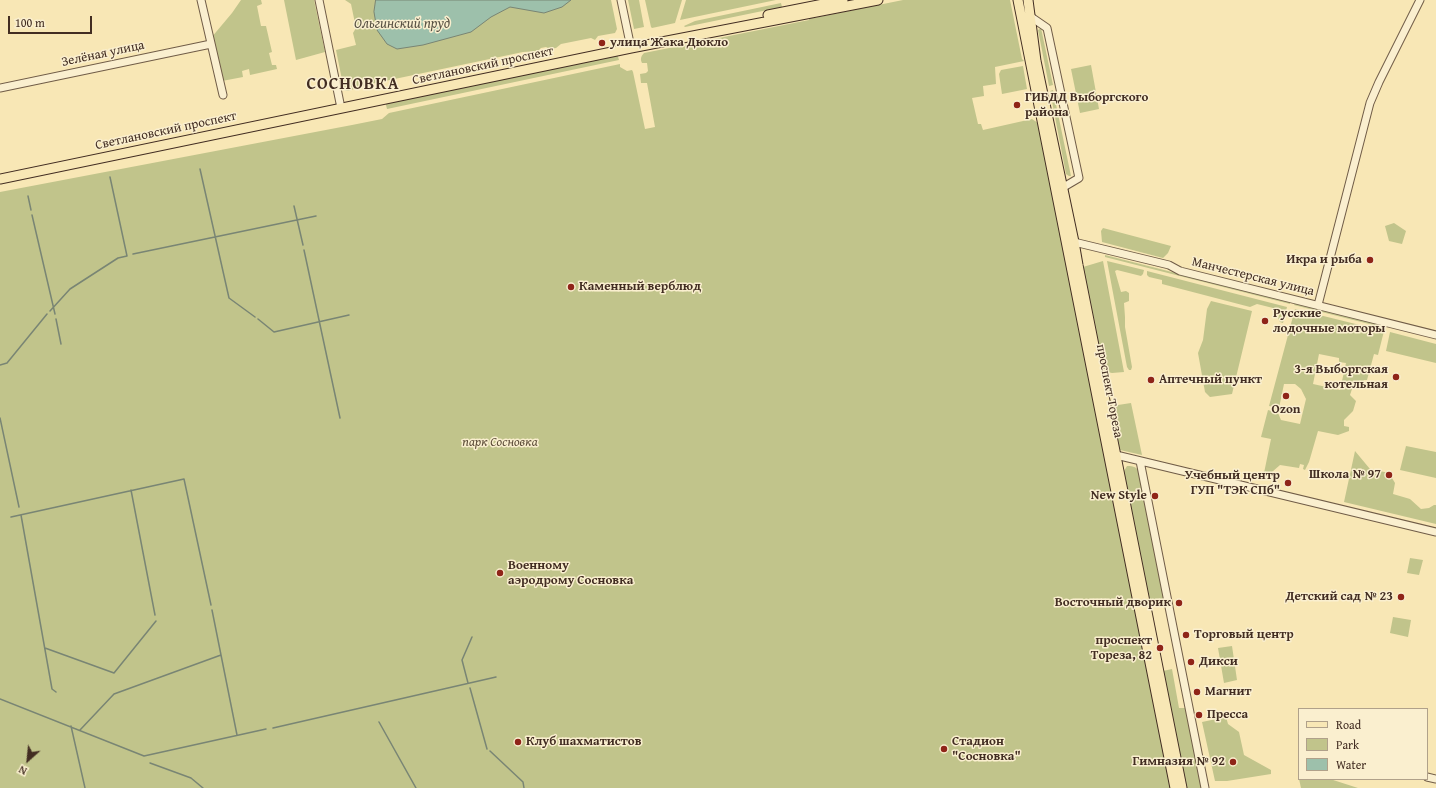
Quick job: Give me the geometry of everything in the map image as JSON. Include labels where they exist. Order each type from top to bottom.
[{"type":"main road","name":"Светлановский проспект","points":[[0,179],[843,0]]},
{"type":"main road","name":"Светлановский проспект","points":[[631,46],[878,0]]},
{"type":"main road","name":"проспект Тореза","points":[[1018,0],[1070,242],[1174,788]]},
{"type":"main road","name":"проспект Тореза","points":[[1028,0],[1036,61],[1062,188],[1070,242],[1079,273],[1182,788]]},
{"type":"main road","name":"Светлановский проспект","points":[[0,173],[341,106]]},
{"type":"street","points":[[201,0],[223,95]]},
{"type":"street","points":[[319,0],[341,106]]},
{"type":"street","points":[[621,0],[631,46]]},
{"type":"street","points":[[1318,305],[1370,102],[1420,0]]},
{"type":"street","points":[[1031,17],[1047,28],[1079,178],[1062,188]]},
{"type":"street","name":"Зелёная улица","points":[[0,88],[211,44]]},
{"type":"street","name":"Манчестерская улица","points":[[1070,242],[1169,265],[1180,271],[1436,335]]},
{"type":"street","points":[[1116,455],[1436,532]]},
{"type":"street","points":[[1140,461],[1205,788]]},
{"type":"green space","points":[[241,0],[261,0],[262,4],[257,6],[261,26],[266,26],[272,52],[269,53],[272,65],[276,65],[277,69],[250,75],[249,69],[242,71],[243,77],[222,81],[211,38]]},
{"type":"green space","points":[[284,0],[314,0],[325,52],[296,60]]},
{"type":"green space","points":[[345,0],[611,0],[617,29],[615,33],[598,36],[595,40],[591,38],[561,44],[556,48],[541,48],[538,51],[523,52],[366,85],[348,91],[344,90],[336,50],[356,45],[353,33],[356,28],[351,4]]},
{"type":"green space","points":[[628,0],[639,0],[644,27],[634,29]]},
{"type":"green space","points":[[645,0],[682,0],[675,23],[652,28]]},
{"type":"green space","points":[[686,0],[776,0],[680,20]]},
{"type":"green space","name":"парк Сосновка","points":[[903,0],[1010,0],[1022,59],[1024,61],[995,67],[996,84],[983,86],[984,96],[972,98],[978,124],[981,124],[983,130],[1032,119],[1038,123],[1171,788],[0,788],[0,192],[382,119],[389,113],[620,64],[620,67],[627,71],[632,70],[633,72],[645,129],[655,127],[647,83],[641,83],[640,74],[648,71],[647,63],[642,63],[641,60],[644,53],[809,20],[809,18],[813,16],[814,18]]},
{"type":"green space","points":[[781,3],[782,7],[684,26],[695,21]]},
{"type":"green space","points":[[1041,28],[1053,85],[1049,86],[1038,30]]},
{"type":"green space","points":[[617,53],[619,60],[387,109],[385,101]]},
{"type":"green space","points":[[1091,65],[1099,109],[1080,113],[1071,69]]},
{"type":"green space","points":[[1023,66],[1027,89],[1002,94],[999,74],[1001,70]]},
{"type":"green space","points":[[1053,90],[1071,176],[1066,174],[1050,91]]},
{"type":"green space","points":[[1394,223],[1406,231],[1402,244],[1389,241],[1385,226]]},
{"type":"green space","points":[[1103,228],[1171,246],[1168,253],[1163,258],[1102,242],[1101,231]]},
{"type":"green space","points":[[1105,255],[1290,302],[1290,304],[1105,257]]},
{"type":"green space","points":[[1103,261],[1124,372],[1112,373],[1104,371],[1083,267]]},
{"type":"green space","points":[[1107,261],[1144,270],[1141,276],[1117,270],[1115,271],[1121,292],[1126,291],[1129,293],[1129,301],[1124,303],[1125,327],[1132,367],[1131,370],[1127,367]]},
{"type":"green space","points":[[1147,271],[1287,307],[1283,323],[1280,322],[1278,318],[1281,310],[1257,304],[1250,307],[1162,284],[1162,280],[1149,277],[1147,275]]},
{"type":"green space","points":[[1211,301],[1252,311],[1232,394],[1210,397],[1205,392],[1198,353],[1203,340],[1207,309]]},
{"type":"green space","points":[[1295,303],[1385,326],[1385,328],[1294,305]]},
{"type":"green space","points":[[1295,309],[1384,331],[1378,355],[1374,354],[1367,380],[1364,380],[1362,388],[1353,386],[1350,395],[1356,401],[1353,411],[1344,420],[1344,426],[1349,427],[1349,431],[1338,435],[1318,431],[1309,462],[1305,470],[1303,469],[1304,465],[1300,464],[1299,468],[1280,465],[1272,472],[1264,473],[1271,439],[1261,437],[1268,410],[1278,413],[1281,420],[1300,424],[1306,399],[1301,389],[1295,384],[1284,384],[1279,408],[1269,406]],"holes":[[[1319,354],[1339,358],[1339,362],[1346,363],[1340,390],[1313,384]]]},
{"type":"green space","points":[[1390,332],[1436,344],[1436,363],[1386,351]]},
{"type":"green space","points":[[1131,403],[1142,455],[1120,450],[1112,413],[1118,405]]},
{"type":"green space","points":[[1406,446],[1436,452],[1436,478],[1400,470]]},
{"type":"green space","points":[[1355,451],[1370,469],[1389,473],[1395,483],[1393,494],[1410,499],[1421,509],[1436,505],[1436,524],[1344,502]]},
{"type":"green space","points":[[1127,466],[1135,467],[1140,473],[1165,602],[1160,605],[1150,607],[1124,471]]},
{"type":"green space","points":[[1410,558],[1423,560],[1419,575],[1407,573]]},
{"type":"green space","points":[[1393,617],[1411,620],[1408,637],[1390,633]]},
{"type":"green space","points":[[1232,646],[1237,680],[1224,683],[1218,648]]},
{"type":"green space","points":[[1172,669],[1179,708],[1186,708],[1202,788],[1187,788],[1163,671]]},
{"type":"green space","points":[[1226,717],[1228,724],[1239,732],[1244,755],[1271,770],[1271,774],[1227,781],[1215,781],[1202,722]]},
{"type":"green space","points":[[1299,780],[1333,780],[1358,788],[1301,788]]},
{"type":"water","name":"Ольгинский пруд","points":[[376,0],[571,0],[562,7],[544,13],[510,7],[491,17],[471,32],[423,45],[397,49],[387,44],[377,30],[374,12]]},
{"type":"waterway","points":[[200,169],[229,298],[255,317]]},
{"type":"waterway","points":[[50,311],[70,289],[118,258],[127,256],[110,177]]},
{"type":"waterway","points":[[28,196],[31,210]]},
{"type":"waterway","points":[[294,206],[303,245]]},
{"type":"waterway","points":[[32,215],[55,314]]},
{"type":"waterway","points":[[133,254],[316,216]]},
{"type":"waterway","points":[[304,250],[340,418]]},
{"type":"waterway","points":[[0,365],[7,363],[47,314]]},
{"type":"waterway","points":[[258,319],[274,332],[349,315]]},
{"type":"waterway","points":[[56,319],[61,344]]},
{"type":"waterway","points":[[0,418],[19,507]]},
{"type":"waterway","points":[[11,517],[184,479],[211,605]]},
{"type":"waterway","points":[[131,490],[155,615]]},
{"type":"waterway","points":[[21,515],[52,689],[56,692]]},
{"type":"waterway","points":[[212,610],[237,735]]},
{"type":"waterway","points":[[45,648],[114,673],[156,621]]},
{"type":"waterway","points":[[468,683],[462,660],[472,637]]},
{"type":"waterway","points":[[80,730],[114,694],[221,655]]},
{"type":"waterway","points":[[273,728],[496,677]]},
{"type":"waterway","points":[[470,688],[487,749]]},
{"type":"waterway","points":[[0,699],[144,756],[266,729]]},
{"type":"waterway","points":[[379,722],[416,788]]},
{"type":"waterway","points":[[71,726],[85,788]]},
{"type":"waterway","points":[[490,751],[523,782],[524,788]]},
{"type":"waterway","points":[[150,763],[191,778],[203,788]]},
{"type":"place","name":"улица Жака Дюкло","points":[[602,43]]},
{"type":"place","name":"ГИБДД Выборгского района","points":[[1017,105]]},
{"type":"place","name":"Икра и рыба","points":[[1370,260]]},
{"type":"place","name":"Каменный верблюд","points":[[571,287]]},
{"type":"place","name":"Русские лодочные моторы","points":[[1265,321]]},
{"type":"place","name":"3-я Выборгская котельная","points":[[1396,377]]},
{"type":"place","name":"Аптечный пункт","points":[[1151,380]]},
{"type":"place","name":"Ozon","points":[[1286,396]]},
{"type":"place","name":"Школа № 97","points":[[1389,475]]},
{"type":"place","name":"Учебный центр ГУП \"ТЭК СПб\"","points":[[1288,483]]},
{"type":"place","name":"New Style","points":[[1155,496]]},
{"type":"place","name":"Военному аэродрому Сосновка","points":[[500,573]]},
{"type":"place","name":"Детский сад № 23","points":[[1401,597]]},
{"type":"place","name":"Восточный дворик","points":[[1179,603]]},
{"type":"place","name":"Торговый центр","points":[[1186,635]]},
{"type":"place","name":"проспект Тореза, 82","points":[[1160,648]]},
{"type":"place","name":"Дикси","points":[[1191,662]]},
{"type":"place","name":"Магнит","points":[[1197,692]]},
{"type":"place","name":"Пресса","points":[[1199,715]]},
{"type":"place","name":"Клуб шахматистов","points":[[518,742]]},
{"type":"place","name":"Стадион \"Сосновка\"","points":[[944,749]]},
{"type":"place","name":"Гимназия № 92","points":[[1233,762]]},
{"type":"district","name":"СОСНОВКА","points":[[353,85]]}]
